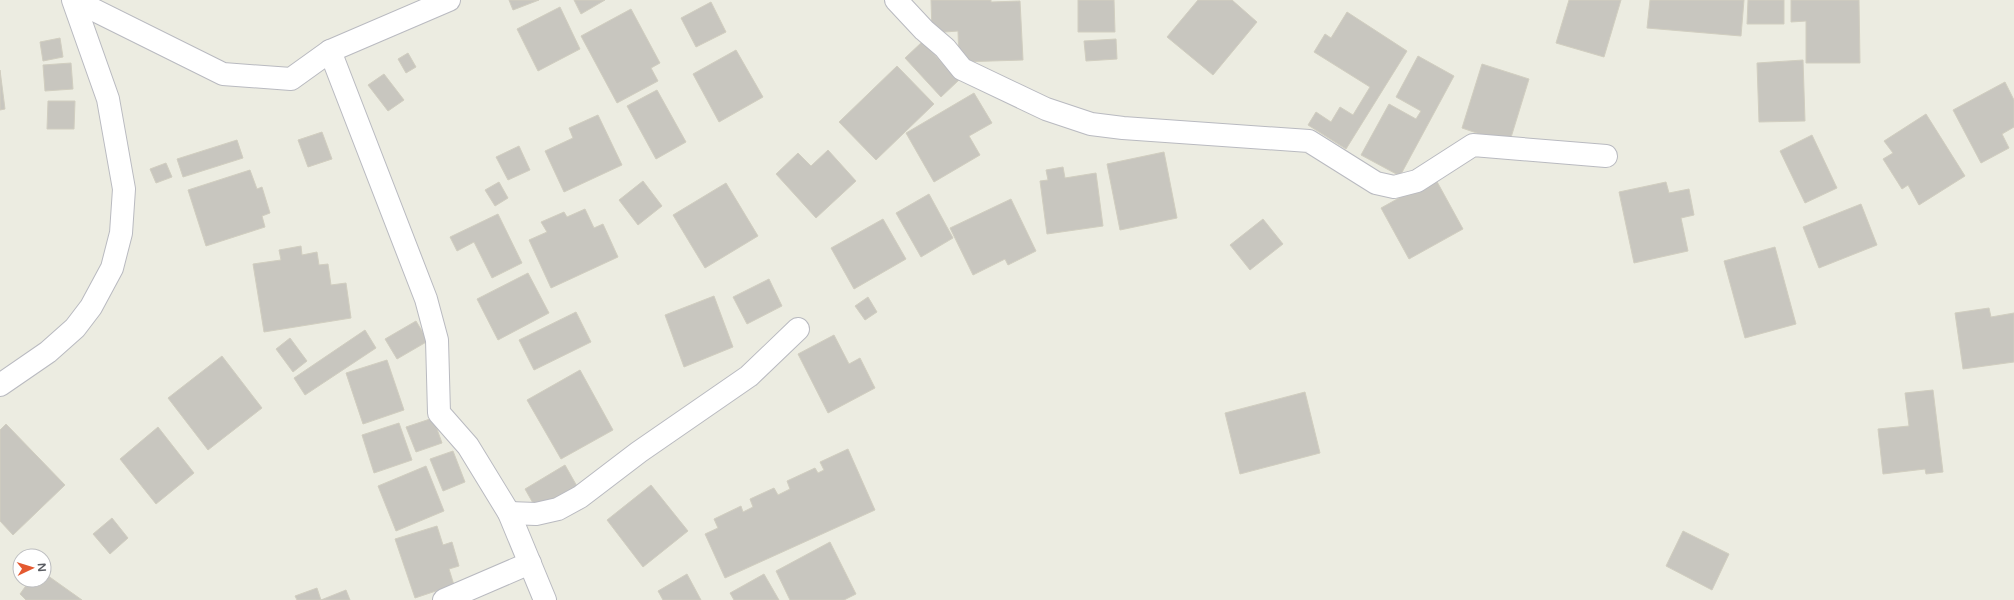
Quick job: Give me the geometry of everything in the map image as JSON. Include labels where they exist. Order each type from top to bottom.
[{"type":"street","points":[[74,0],[223,74],[291,78],[330,51],[449,0]]},
{"type":"street","points":[[0,384],[48,352],[75,328],[91,307],[112,268],[121,233],[124,189],[108,99],[74,0]]},
{"type":"street","points":[[896,0],[924,30],[945,48],[962,69],[1046,110],[1091,124],[1123,128],[1310,141],[1376,183],[1394,187],[1417,181],[1473,145],[1606,156]]},
{"type":"street","points":[[330,51],[426,299],[437,340],[439,413],[468,446],[509,513],[545,600]]},
{"type":"street","points":[[509,513],[536,514],[558,509],[580,497],[639,452],[749,376],[798,329]]},
{"type":"street","points":[[444,600],[530,563]]},
{"type":"building","points":[[509,0],[539,0],[513,10]]},
{"type":"building","points":[[574,0],[605,0],[581,14]]},
{"type":"building","points":[[931,0],[991,0],[991,2],[1020,1],[1023,60],[959,62],[958,31],[932,33]]},
{"type":"building","points":[[1078,0],[1114,0],[1115,32],[1078,32]]},
{"type":"building","points":[[1198,0],[1232,0],[1257,22],[1213,75],[1167,37]]},
{"type":"building","points":[[1569,0],[1621,0],[1604,57],[1556,43]]},
{"type":"building","points":[[1650,0],[1744,0],[1741,36],[1647,28]]},
{"type":"building","points":[[1748,0],[1784,0],[1784,24],[1747,24]]},
{"type":"building","points":[[1791,0],[1859,0],[1860,63],[1806,63],[1806,21],[1791,22]]},
{"type":"building","points":[[711,2],[726,32],[696,47],[681,18]]},
{"type":"building","points":[[560,7],[580,49],[538,71],[517,29]]},
{"type":"building","points":[[631,9],[660,63],[651,68],[658,81],[617,103],[581,36]]},
{"type":"building","points":[[1347,12],[1407,51],[1346,149],[1308,125],[1316,112],[1331,122],[1340,107],[1353,115],[1370,87],[1314,52],[1325,34],[1331,38]]},
{"type":"building","points":[[60,38],[63,57],[43,61],[40,42]]},
{"type":"building","points":[[1116,39],[1117,59],[1086,61],[1084,41]]},
{"type":"building","points":[[922,42],[959,80],[941,97],[905,58]]},
{"type":"building","points":[[736,50],[763,97],[719,122],[693,74]]},
{"type":"building","points":[[408,53],[416,67],[406,73],[398,59]]},
{"type":"building","points":[[1418,56],[1454,76],[1400,176],[1361,155],[1389,104],[1416,119],[1421,111],[1396,97]]},
{"type":"building","points":[[1803,60],[1805,121],[1759,122],[1757,63]]},
{"type":"building","points":[[71,63],[73,89],[45,91],[43,65]]},
{"type":"building","points":[[1482,64],[1529,79],[1509,144],[1462,128]]},
{"type":"building","points":[[897,66],[934,104],[876,160],[839,122]]},
{"type":"building","points":[[0,70],[5,109],[0,110]]},
{"type":"building","points":[[384,74],[404,100],[388,111],[368,85]]},
{"type":"building","points":[[2005,82],[2014,100],[2014,127],[2002,134],[2009,148],[1981,163],[1953,110]]},
{"type":"building","points":[[657,90],[686,142],[656,159],[627,106]]},
{"type":"building","points":[[974,93],[992,123],[969,136],[980,155],[934,182],[906,133]]},
{"type":"building","points":[[48,101],[75,101],[74,129],[47,129]]},
{"type":"building","points":[[1926,114],[1965,176],[1919,205],[1908,185],[1902,189],[1883,159],[1893,153],[1884,141]]},
{"type":"building","points":[[598,115],[622,165],[564,192],[545,151],[573,138],[569,128]]},
{"type":"building","points":[[322,132],[332,159],[308,167],[298,140]]},
{"type":"building","points":[[1812,135],[1837,188],[1805,203],[1780,151]]},
{"type":"building","points":[[237,140],[243,158],[183,177],[177,159]]},
{"type":"building","points":[[519,146],[530,170],[508,180],[496,157]]},
{"type":"building","points":[[828,150],[856,181],[816,218],[776,174],[798,153],[811,166]]},
{"type":"building","points":[[1164,152],[1177,218],[1120,230],[1107,164]]},
{"type":"building","points":[[166,163],[172,177],[156,183],[150,169]]},
{"type":"building","points":[[1063,167],[1065,178],[1096,173],[1103,226],[1047,234],[1040,181],[1048,180],[1046,170]]},
{"type":"building","points":[[250,170],[257,189],[262,187],[270,213],[262,216],[265,227],[206,246],[188,190]]},
{"type":"building","points":[[1435,178],[1463,229],[1409,259],[1381,208]]},
{"type":"building","points":[[643,181],[662,206],[638,225],[619,200]]},
{"type":"building","points":[[499,182],[508,198],[495,206],[485,190]]},
{"type":"building","points":[[1666,182],[1669,193],[1689,189],[1694,215],[1681,218],[1688,251],[1634,263],[1619,192]]},
{"type":"building","points":[[726,183],[758,236],[705,268],[673,215]]},
{"type":"building","points":[[929,194],[953,238],[921,257],[896,213]]},
{"type":"building","points":[[1011,199],[1036,251],[1008,265],[1005,259],[973,275],[950,228]]},
{"type":"building","points":[[1861,204],[1877,245],[1819,268],[1803,227]]},
{"type":"building","points":[[585,209],[594,228],[603,224],[618,257],[551,288],[529,240],[547,232],[541,222],[564,212],[567,217]]},
{"type":"building","points":[[498,214],[522,263],[492,278],[474,242],[457,251],[450,237]]},
{"type":"building","points":[[883,219],[906,259],[854,289],[831,248]]},
{"type":"building","points":[[1263,219],[1283,244],[1250,270],[1230,245]]},
{"type":"building","points":[[301,246],[302,255],[317,252],[319,265],[328,264],[331,285],[346,283],[351,318],[264,332],[253,264],[281,260],[279,250]]},
{"type":"building","points":[[1775,247],[1796,324],[1745,338],[1724,261]]},
{"type":"building","points":[[528,273],[549,313],[498,340],[477,299]]},
{"type":"building","points":[[769,279],[782,306],[747,324],[733,297]]},
{"type":"building","points":[[714,296],[733,347],[684,367],[665,315]]},
{"type":"building","points":[[868,297],[877,312],[865,320],[855,306]]},
{"type":"building","points":[[1989,308],[1991,317],[2014,313],[2014,362],[1963,369],[1955,313]]},
{"type":"building","points":[[576,312],[591,342],[534,370],[519,340]]},
{"type":"building","points":[[416,321],[428,341],[397,359],[385,339]]},
{"type":"building","points":[[365,330],[376,348],[305,395],[294,378]]},
{"type":"building","points":[[834,335],[849,364],[860,358],[875,388],[828,413],[798,354]]},
{"type":"building","points":[[290,338],[307,361],[293,372],[276,349]]},
{"type":"building","points":[[222,356],[262,408],[208,450],[168,398]]},
{"type":"building","points":[[387,360],[404,410],[363,424],[346,373]]},
{"type":"building","points":[[580,370],[613,430],[561,459],[527,400]]},
{"type":"building","points":[[1933,390],[1943,472],[1926,474],[1925,469],[1883,474],[1878,429],[1909,426],[1905,393]]},
{"type":"building","points":[[1305,392],[1320,453],[1240,474],[1225,413]]},
{"type":"building","points":[[433,418],[442,443],[416,452],[406,427]]},
{"type":"building","points":[[399,423],[412,460],[374,473],[362,435]]},
{"type":"building","points":[[6,424],[65,485],[13,535],[0,521],[0,430]]},
{"type":"building","points":[[158,427],[194,473],[156,504],[120,459]]},
{"type":"building","points":[[848,449],[875,510],[725,578],[705,534],[718,528],[714,519],[741,506],[743,512],[753,507],[750,499],[774,488],[778,495],[790,489],[787,481],[815,468],[818,473],[824,470],[820,462]]},
{"type":"building","points":[[453,451],[465,482],[443,491],[430,459]]},
{"type":"building","points":[[565,465],[578,488],[538,512],[525,489]]},
{"type":"building","points":[[426,466],[444,511],[396,531],[378,486]]},
{"type":"building","points":[[651,485],[688,531],[643,567],[607,520]]},
{"type":"building","points":[[112,518],[128,538],[110,554],[93,534]]},
{"type":"building","points":[[437,526],[443,545],[452,542],[459,566],[449,569],[454,585],[415,598],[395,539]]},
{"type":"building","points":[[1683,531],[1729,554],[1712,590],[1666,566]]},
{"type":"building","points":[[830,542],[856,594],[844,600],[790,600],[776,571]]},
{"type":"building","points":[[687,574],[701,600],[663,600],[658,591]]},
{"type":"building","points":[[764,574],[779,600],[734,600],[730,593]]},
{"type":"building","points":[[52,579],[82,600],[26,600],[20,594],[24,588],[52,588]]},
{"type":"building","points":[[317,588],[321,600],[297,600],[295,596]]},
{"type":"building","points":[[346,590],[350,600],[321,600]]}]
